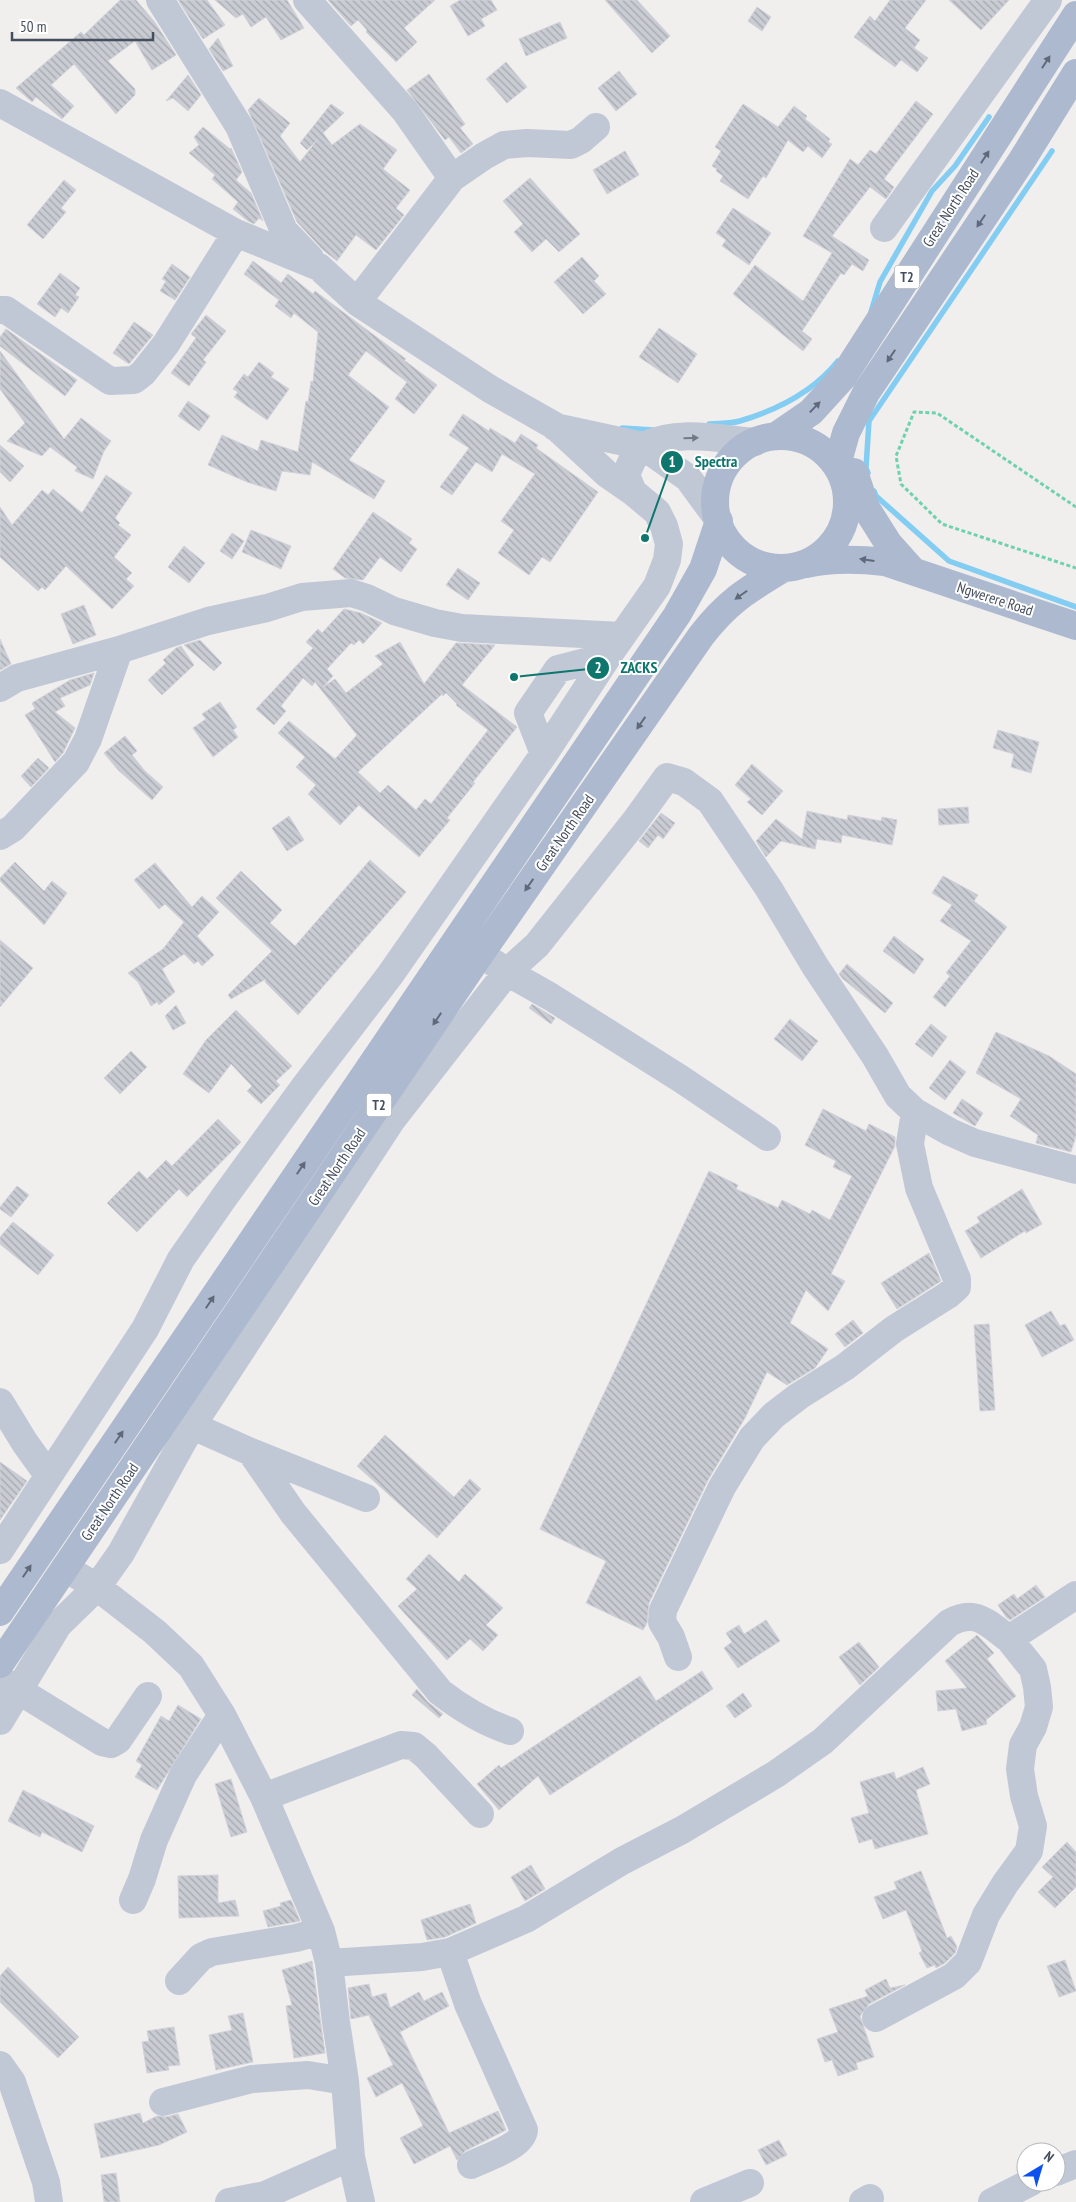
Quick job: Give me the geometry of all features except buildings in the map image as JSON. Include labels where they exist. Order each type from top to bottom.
[{"type":"main road","name":"Great North Road","points":[[766,439],[812,412],[843,376],[1076,15]]},
{"type":"main road","name":"T2","points":[[840,469],[849,429],[866,393],[1022,160],[1076,72]]},
{"type":"main road","points":[[849,429],[853,470],[866,508]]},
{"type":"main road","points":[[840,469],[846,489],[847,505],[840,530],[823,551],[788,568],[754,563],[742,556],[724,535],[718,520],[715,493],[719,480],[733,458],[766,439],[800,438],[811,442],[830,456],[840,469],[888,543],[914,572]]},
{"type":"main road","name":"Great North Road","points":[[0,1612],[677,615],[703,569],[718,520]]},
{"type":"main road","name":"Ngwerere Road","points":[[788,568],[824,560],[855,558],[885,562],[1076,626]]},
{"type":"main road","name":"Great North Road","points":[[0,1664],[65,1568],[180,1421],[482,953],[717,615],[737,597],[788,568]]},
{"type":"street","points":[[0,1550],[145,1329],[181,1259],[224,1196],[390,975],[544,754],[657,586],[667,560],[669,544],[664,526],[656,512],[633,492],[607,474],[555,426],[490,390],[357,302],[284,231],[240,126],[160,0]]},
{"type":"street","points":[[307,0],[405,111],[452,178]]},
{"type":"street","points":[[884,228],[1048,0]]},
{"type":"street","points":[[0,103],[236,233],[319,267]]},
{"type":"street","points":[[357,302],[452,178],[504,145],[527,143],[571,144],[581,140],[596,127]]},
{"type":"street","points":[[0,310],[6,310],[110,381],[134,380],[143,373],[166,344],[236,233]]},
{"type":"street","points":[[555,426],[643,446],[688,478],[718,520]]},
{"type":"street","points":[[633,492],[626,475],[634,457],[643,446],[671,438],[766,439]]},
{"type":"street","points":[[0,688],[17,678],[119,650],[208,621],[267,608],[302,597],[351,593],[367,598],[394,611],[434,623],[615,646]]},
{"type":"street","points":[[544,754],[528,713],[558,669],[615,646]]},
{"type":"street","points":[[0,836],[13,828],[76,762],[88,739],[119,650]]},
{"type":"street","points":[[0,1721],[10,1685],[58,1625],[97,1587],[121,1553],[180,1421],[391,1121],[507,972],[537,945],[667,778],[684,782],[710,801],[770,889],[815,966],[875,1056],[898,1096],[915,1112],[950,1132],[975,1143],[1076,1170]]},
{"type":"street","points":[[482,953],[507,972],[551,997],[681,1079],[767,1137]]},
{"type":"street","points":[[678,1658],[671,1637],[662,1622],[663,1610],[722,1487],[752,1438],[774,1415],[799,1396],[845,1367],[894,1330],[958,1287],[957,1279],[918,1188],[910,1144],[915,1112]]},
{"type":"street","points":[[0,1402],[25,1444],[48,1475]]},
{"type":"street","points":[[180,1421],[366,1498]]},
{"type":"street","points":[[251,1452],[293,1513],[440,1692],[466,1712],[490,1725],[510,1731]]},
{"type":"street","points":[[65,1568],[97,1587],[155,1632],[191,1666],[222,1715],[264,1797],[321,1931],[329,1963],[345,2081],[351,2157],[361,2202]]},
{"type":"street","points":[[1009,1639],[1076,1595]]},
{"type":"street","points":[[329,1963],[422,1957],[450,1952],[526,1919],[622,1861],[682,1830],[776,1774],[823,1741],[949,1623],[962,1615],[979,1617],[1009,1639],[1033,1668],[1038,1687],[1039,1707],[1033,1727],[1023,1745],[1020,1769],[1024,1796],[1033,1826],[1029,1851],[1005,1884],[986,1915],[968,1962],[954,1976],[876,2018]]},
{"type":"street","points":[[10,1685],[102,1742],[111,1744],[118,1740],[148,1696]]},
{"type":"street","points":[[134,1900],[154,1840],[183,1775],[222,1715]]},
{"type":"street","points":[[264,1797],[401,1745],[414,1746],[426,1756],[480,1814]]},
{"type":"street","points":[[179,1981],[200,1957],[212,1952],[296,1938],[321,1931]]},
{"type":"street","points":[[450,1952],[468,2004],[524,2130],[523,2137],[517,2144],[470,2165]]},
{"type":"street","points":[[0,2065],[12,2082],[46,2182],[49,2202]]},
{"type":"street","points":[[163,2102],[252,2079],[308,2075],[345,2081]]},
{"type":"street","points":[[229,2202],[265,2195],[351,2157]]},
{"type":"street","points":[[704,2202],[750,2183]]},
{"type":"street","points":[[992,2202],[1016,2190]]},
{"type":"path","points":[[1076,507],[938,413],[914,412],[896,456],[901,484],[942,524],[1076,568]]},
{"type":"waterway","points":[[871,312],[880,282],[932,191],[955,166],[989,117]]},
{"type":"waterway","points":[[868,473],[866,468],[869,421],[1052,151]]},
{"type":"waterway","points":[[709,424],[740,421],[781,405],[818,381],[838,361]]},
{"type":"waterway","points":[[622,428],[653,430]]},
{"type":"waterway","points":[[874,491],[876,496],[949,561],[1076,607]]},
{"type":"place","name":"Spectra","points":[[645,538]]},
{"type":"place","name":"ZACKS","points":[[514,677]]}]
